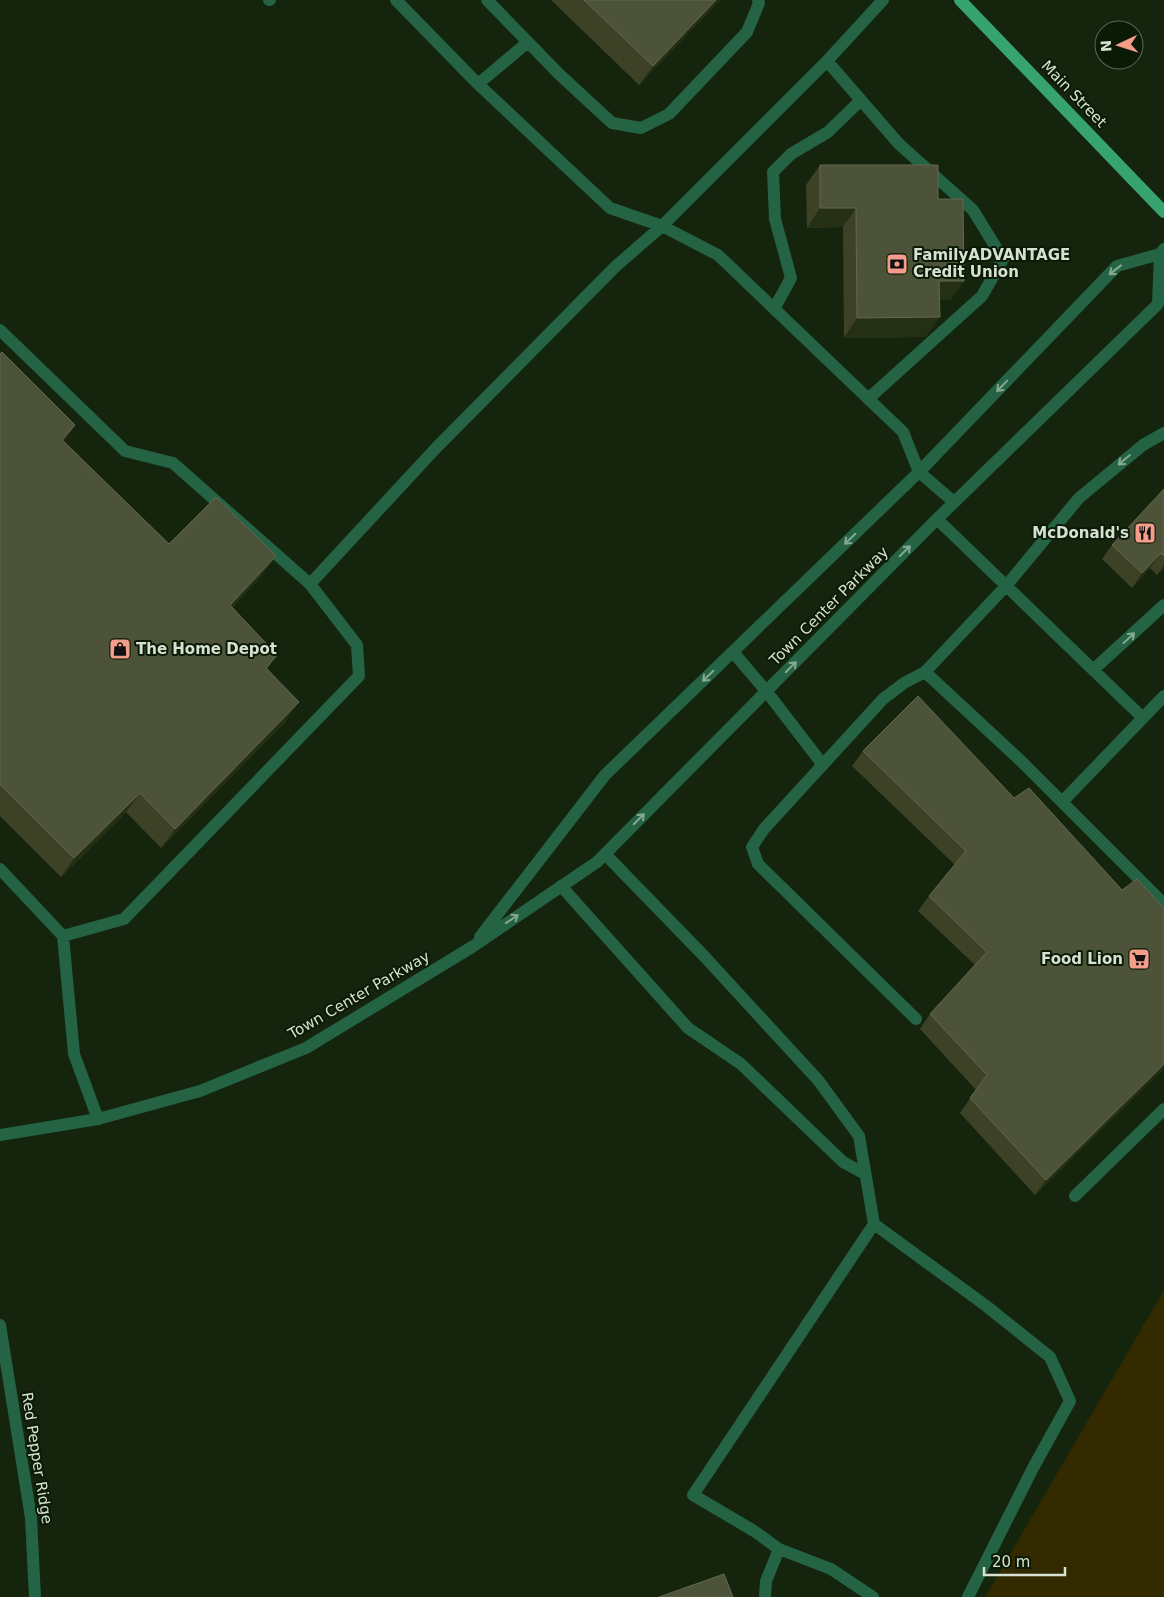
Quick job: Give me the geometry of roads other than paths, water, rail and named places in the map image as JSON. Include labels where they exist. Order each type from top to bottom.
[{"type":"main road","name":"Main Street","points":[[960,0],[1164,212]]},
{"type":"street","points":[[396,0],[478,84],[610,208],[662,226],[718,255],[903,432],[919,472],[954,502]]},
{"type":"street","points":[[488,0],[559,74],[612,123],[641,128],[669,114],[748,32],[758,0]]},
{"type":"street","points":[[310,584],[436,448],[615,266],[662,226],[827,61],[883,0]]},
{"type":"street","points":[[478,84],[528,42]]},
{"type":"street","points":[[827,61],[899,144],[974,210],[1003,260],[982,296],[868,399]]},
{"type":"street","points":[[774,309],[791,278],[775,219],[773,172],[792,154],[828,132],[861,100]]},
{"type":"street","name":"Town Center Parkway","points":[[0,1135],[98,1118],[200,1091],[306,1048],[472,947],[597,862],[954,502],[1158,304],[1162,251],[1117,266],[919,472],[605,775],[472,947]]},
{"type":"street","points":[[0,330],[125,451],[172,464],[310,584],[357,645],[359,676],[124,919],[63,936]]},
{"type":"street","points":[[916,1019],[758,864],[752,847],[764,830],[883,699],[904,683],[925,672],[1006,586],[1079,498],[1143,445],[1164,433]]},
{"type":"street","points":[[937,519],[1142,718]]},
{"type":"street","points":[[1093,670],[1164,604]]},
{"type":"street","points":[[732,652],[767,692],[822,765]]},
{"type":"street","points":[[925,672],[1022,761],[1164,904]]},
{"type":"street","points":[[1062,802],[1164,696]]},
{"type":"street","points":[[605,854],[704,956],[818,1080],[859,1136],[874,1224],[984,1305],[1050,1357],[1070,1401],[1033,1468],[968,1597]]},
{"type":"street","points":[[0,868],[63,936],[74,1054],[98,1118]]},
{"type":"street","points":[[561,886],[688,1028],[741,1064],[843,1162],[865,1174]]},
{"type":"street","points":[[1075,1196],[1164,1109]]},
{"type":"street","points":[[873,1597],[831,1569],[779,1549],[754,1531],[693,1495],[874,1224]]},
{"type":"street","name":"Red Pepper Ridge","points":[[0,1326],[31,1518],[35,1597]]},
{"type":"street","points":[[765,1597],[766,1580],[779,1549]]},
{"type":"place","name":"FamilyADVANTAGE Credit Union","points":[[897,264]]},
{"type":"place","name":"McDonald's","points":[[1145,533]]},
{"type":"place","name":"The Home Depot","points":[[120,649]]},
{"type":"place","name":"Food Lion","points":[[1139,959]]}]
